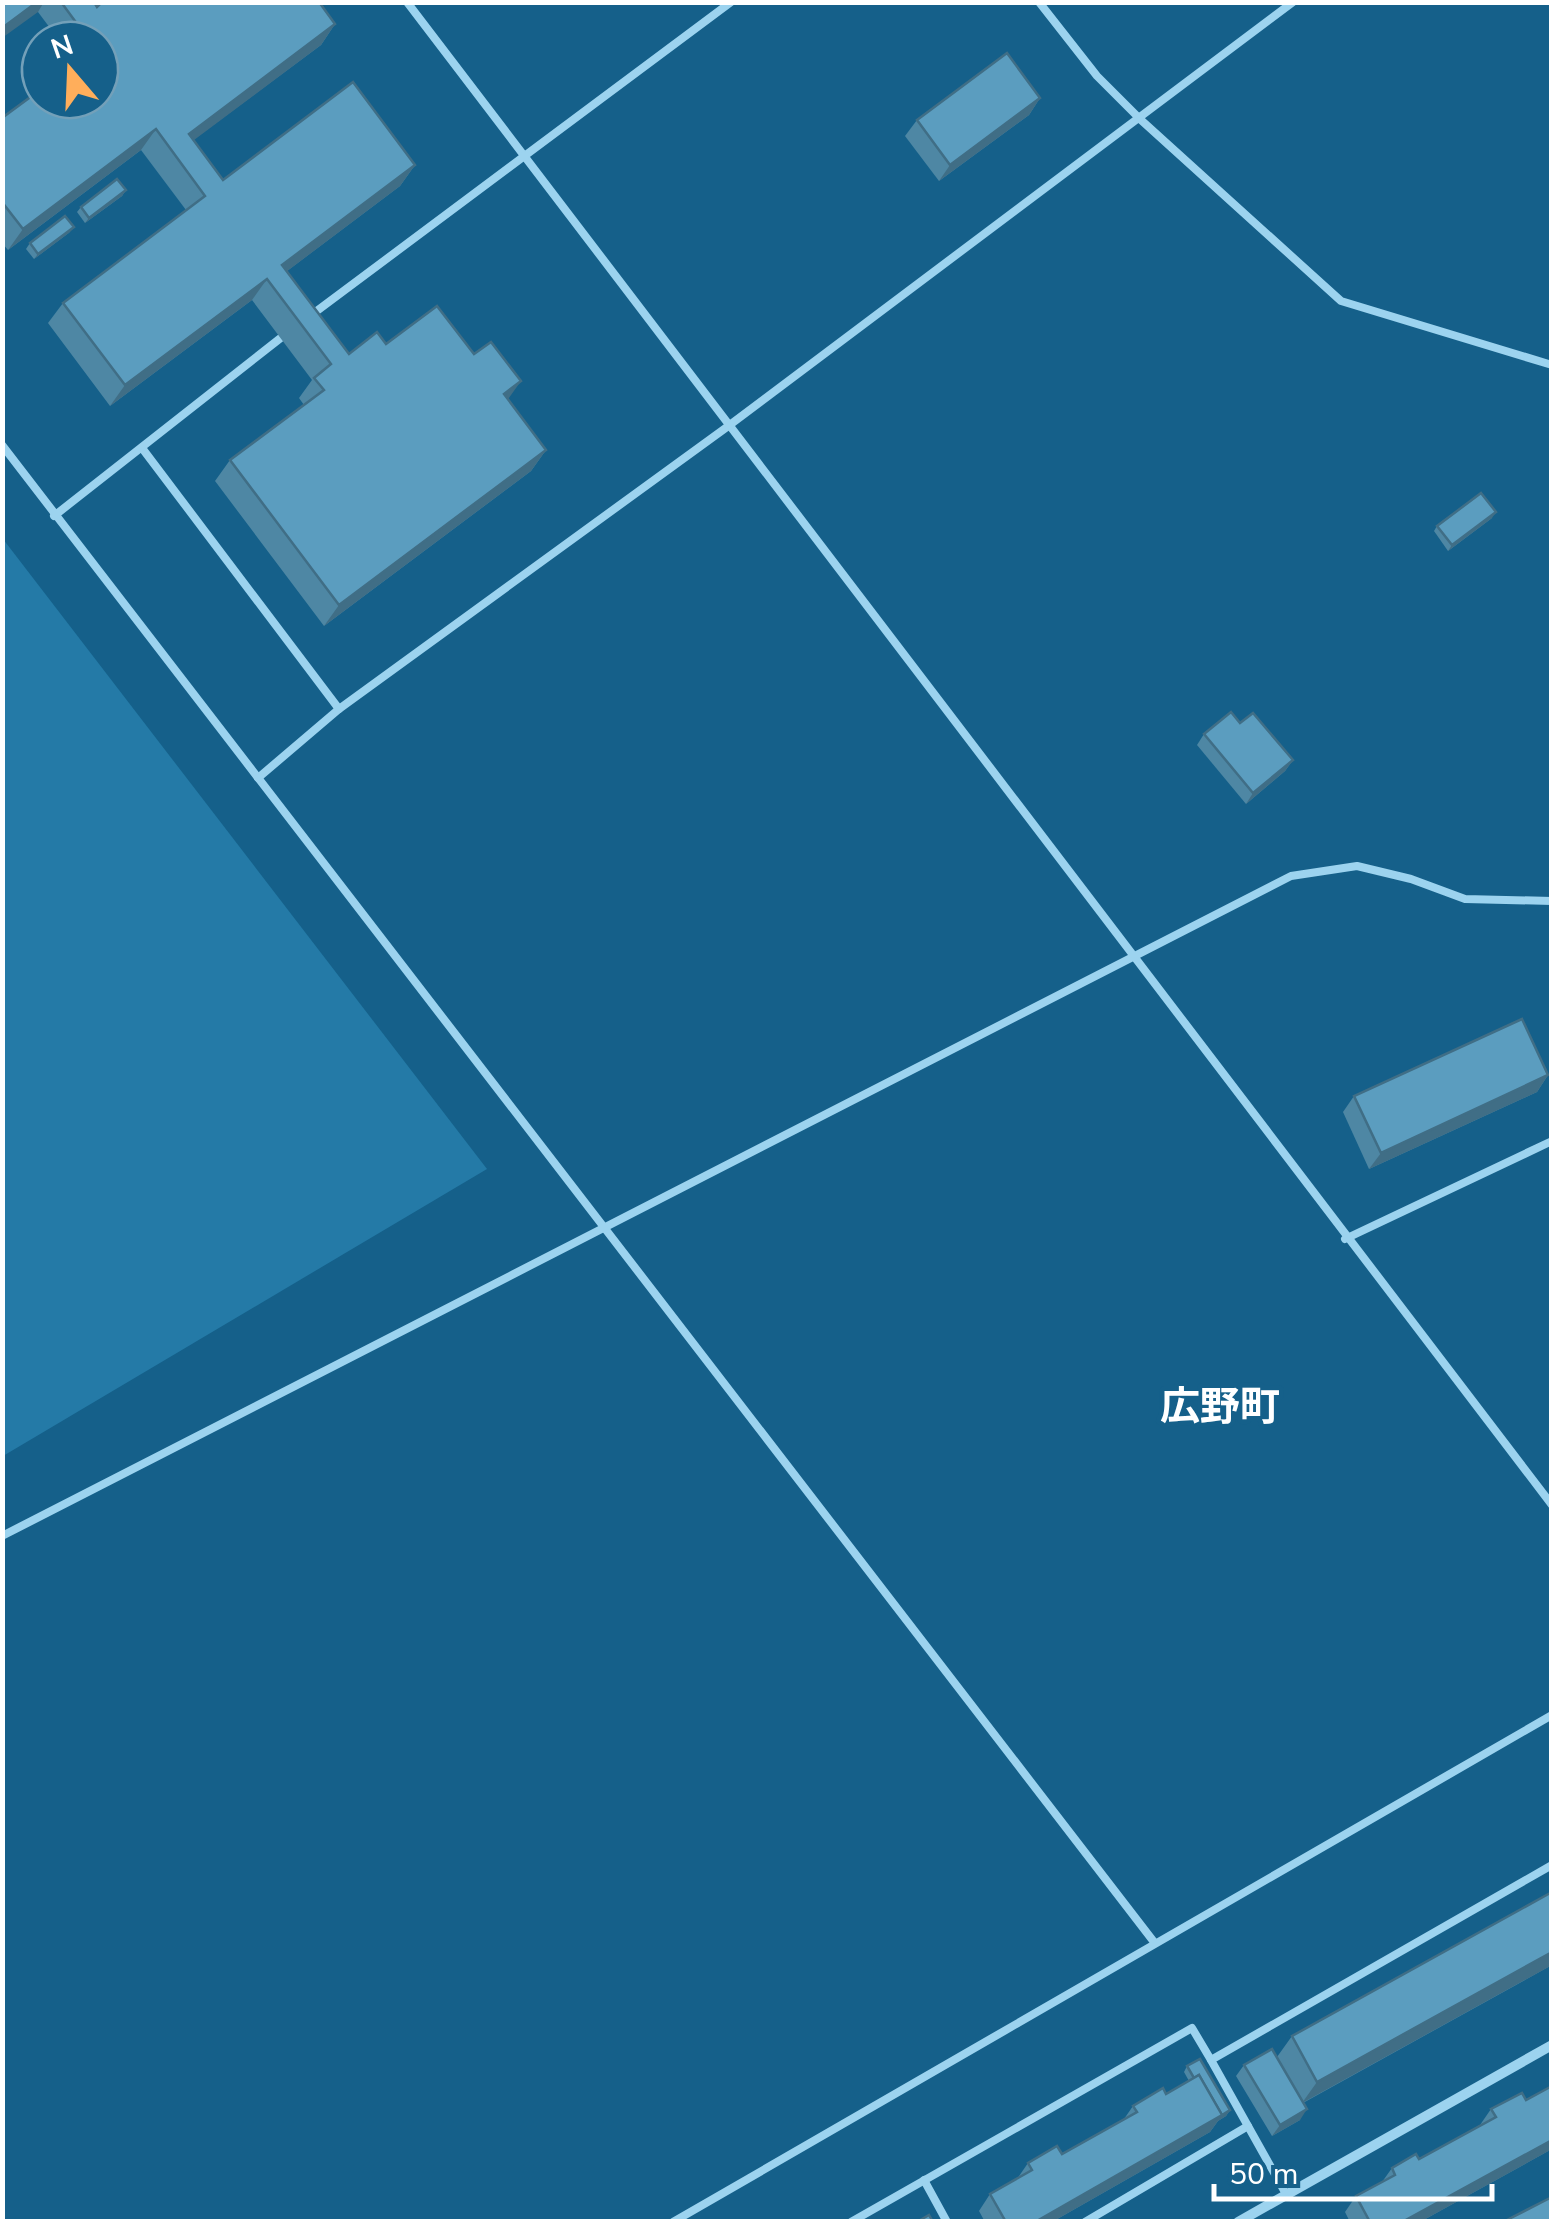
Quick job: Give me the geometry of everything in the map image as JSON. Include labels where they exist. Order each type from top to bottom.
[{"type":"street","points":[[1238,2222],[1552,2045]]},
{"type":"lane","points":[[407,2],[1344,1238],[1548,1493],[1552,1505]]},
{"type":"lane","points":[[54,516],[522,156],[730,2]]},
{"type":"lane","points":[[1039,2],[1097,76],[1141,120],[1341,300],[1552,364]]},
{"type":"lane","points":[[258,778],[340,709],[727,428],[1293,2]]},
{"type":"lane","points":[[2,445],[602,1231],[1154,1942]]},
{"type":"lane","points":[[142,448],[340,709]]},
{"type":"lane","points":[[2,1536],[602,1231],[1132,954],[1291,876],[1356,866],[1411,879],[1465,899],[1552,901]]},
{"type":"lane","points":[[1344,1238],[1552,1141]]},
{"type":"lane","points":[[672,2222],[1552,1715]]},
{"type":"lane","points":[[1211,2060],[1552,1865]]},
{"type":"lane","points":[[851,2222],[1192,2028],[1286,2194]]},
{"type":"lane","points":[[1085,2222],[1248,2126]]},
{"type":"lane","points":[[924,2180],[948,2222]]},
{"type":"shaded area","points":[[3,539],[487,1169],[2,1456]]},
{"type":"building","points":[[2,2],[37,2],[2,28]]},
{"type":"building","points":[[61,2],[94,2],[97,7],[102,2],[319,2],[335,24],[189,134],[223,180],[353,82],[415,165],[282,265],[349,354],[377,332],[386,344],[437,306],[474,354],[491,342],[521,381],[504,394],[546,450],[339,605],[230,460],[324,390],[314,378],[331,364],[267,279],[125,385],[63,303],[205,196],[156,129],[23,229],[2,202],[2,118],[20,105],[20,120],[120,120],[120,20],[74,20]]},
{"type":"building","points":[[1007,53],[1040,98],[950,165],[917,120]]},
{"type":"building","points":[[117,179],[126,190],[89,218],[81,207]]},
{"type":"building","points":[[65,216],[74,227],[38,254],[30,243]]},
{"type":"building","points":[[1481,493],[1496,512],[1452,545],[1437,526]]},
{"type":"building","points":[[1231,712],[1240,723],[1253,713],[1293,760],[1253,793],[1204,734]]},
{"type":"building","points":[[1522,1019],[1548,1075],[1381,1153],[1354,1096]]},
{"type":"building","points":[[1552,1892],[1552,1952],[1317,2082],[1292,2036]]},
{"type":"building","points":[[1272,2049],[1307,2109],[1280,2125],[1244,2065]]},
{"type":"building","points":[[1200,2059],[1230,2110],[1222,2115],[1199,2075],[1194,2078],[1187,2066]]},
{"type":"building","points":[[1199,2075],[1222,2115],[1035,2222],[1006,2222],[990,2194],[1032,2170],[1028,2163],[1057,2146],[1062,2154],[1137,2112],[1133,2106],[1163,2088],[1166,2094]]},
{"type":"building","points":[[1552,2086],[1552,2140],[1402,2222],[1370,2222],[1356,2196],[1395,2175],[1392,2168],[1416,2154],[1419,2159],[1496,2117],[1491,2109],[1522,2093],[1526,2100]]},
{"type":"building","points":[[1550,2198],[1552,2222],[1503,2222]]},
{"type":"district","name":"広野町","points":[[1220,1406]]}]
